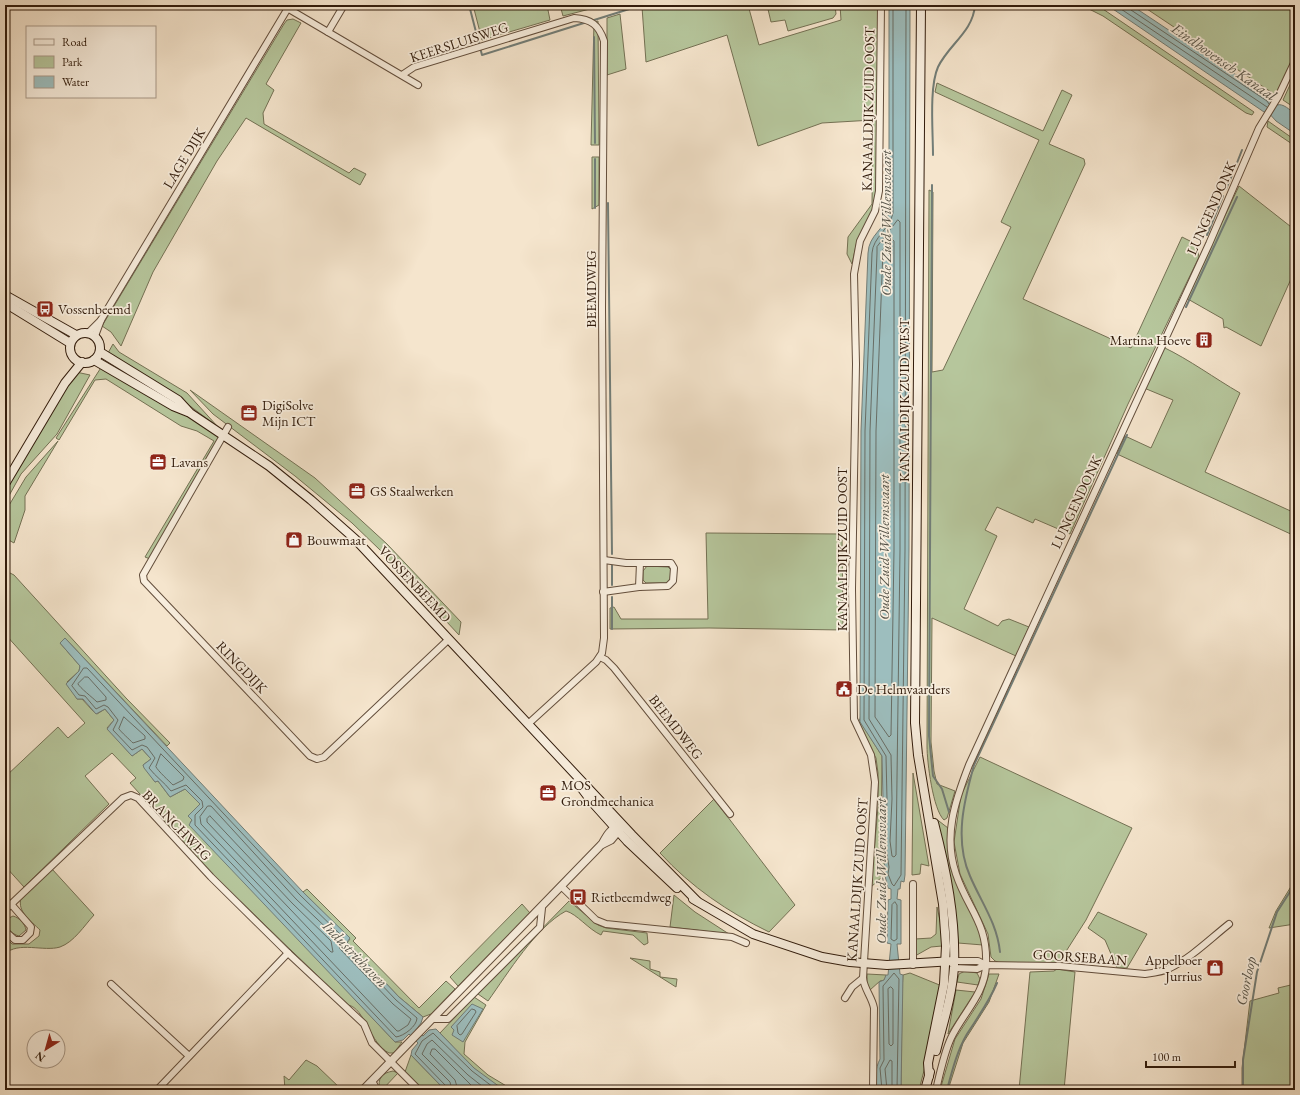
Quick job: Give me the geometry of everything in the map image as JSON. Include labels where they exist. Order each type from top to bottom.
[{"type":"main road","name":"KANAALDIJK ZUID WEST","points":[[921,5],[914,712],[918,755],[943,904],[950,965],[944,984],[928,1064],[929,1076],[924,1090]]},
{"type":"main road","points":[[5,295],[76,335],[92,334],[100,345],[100,352],[94,360],[82,362],[73,358]]},
{"type":"main road","points":[[5,303],[70,343]]},
{"type":"main road","points":[[65,383],[73,358],[70,343],[76,335]]},
{"type":"main road","name":"VOSSENBEEMD","points":[[100,352],[178,400],[190,413]]},
{"type":"main road","name":"VOSSENBEEMD","points":[[94,360],[173,406],[190,413],[224,435],[269,466],[344,529],[570,769],[660,874],[686,894],[738,926],[768,940],[822,957],[863,964],[924,964],[928,967],[950,965]]},
{"type":"main road","points":[[5,484],[65,383],[82,362]]},
{"type":"street","points":[[328,32],[344,5]]},
{"type":"street","name":"KANAALDIJK ZUID OOST","points":[[873,1090],[874,1008],[873,1000],[864,986],[863,964],[875,782],[871,755],[854,719],[852,589],[856,364],[854,274],[860,241],[875,211],[879,191],[881,5]]},
{"type":"street","points":[[285,7],[418,85]]},
{"type":"street","name":"LAGE DIJK","points":[[92,334],[285,7]]},
{"type":"street","name":"KEERSLUISWEG","points":[[402,75],[414,67],[574,18],[584,18],[593,22]]},
{"type":"street","name":"BEEMDWEG","points":[[593,22],[601,32],[604,41],[602,308],[604,638],[600,657],[606,660],[614,668],[730,814]]},
{"type":"street","name":"LUNGENDONK","points":[[986,965],[984,935],[956,875],[952,860],[950,826],[955,803],[969,765],[1209,244],[1258,128],[1277,99],[1295,61]]},
{"type":"street","points":[[224,435],[228,427]]},
{"type":"street","name":"RINGDIJK","points":[[224,435],[143,575],[144,581],[310,756],[317,759],[324,757],[449,639]]},
{"type":"street","points":[[603,592],[639,587],[668,586],[672,584],[674,568],[671,563],[640,563],[604,560]]},
{"type":"street","points":[[639,587],[640,563]]},
{"type":"street","points":[[528,724],[600,657]]},
{"type":"street","name":"BRANCHWEG","points":[[5,910],[123,798],[131,795],[138,798],[211,877],[288,953]]},
{"type":"street","points":[[363,1090],[418,1032],[542,908],[601,845],[607,836],[619,828]]},
{"type":"street","points":[[912,884],[913,965]]},
{"type":"street","points":[[562,887],[596,920],[606,924],[732,937],[746,943]]},
{"type":"street","points":[[5,931],[14,940],[23,940],[30,933],[31,927],[11,904]]},
{"type":"street","points":[[432,1019],[448,1019],[474,993],[540,926],[542,908]]},
{"type":"street","name":"GOORSEBAAN","points":[[950,965],[977,969],[986,965],[1060,966],[1145,974],[1158,972],[1174,965],[1229,924]]},
{"type":"street","points":[[157,1090],[288,953],[364,1024],[372,1043],[419,1090]]},
{"type":"street","points":[[936,1090],[951,1038],[982,988],[986,965]]},
{"type":"street","points":[[845,998],[852,987],[863,978]]},
{"type":"street","points":[[111,984],[189,1056]]},
{"type":"street","points":[[465,985],[474,993]]},
{"type":"street","points":[[372,1081],[377,1090]]},
{"type":"green space","points":[[473,5],[547,5],[550,20],[482,40]]},
{"type":"green space","points":[[560,5],[605,5],[563,16]]},
{"type":"green space","points":[[649,5],[748,5],[759,45],[841,20],[840,5],[879,5],[878,185],[872,215],[857,241],[852,264],[847,254],[848,237],[872,204],[873,120],[822,123],[758,146],[727,35],[646,62],[642,7]]},
{"type":"green space","points":[[767,5],[835,5],[836,14],[833,18],[788,31],[785,20],[771,22]]},
{"type":"green space","points":[[1081,5],[1097,5],[1254,112],[1252,115],[1246,113],[1103,16]]},
{"type":"green space","points":[[1141,5],[1295,5],[1295,55],[1277,96]]},
{"type":"green space","points":[[620,14],[626,69],[607,75],[607,18]]},
{"type":"green space","points":[[293,19],[301,23],[266,84],[274,90],[263,113],[264,124],[349,173],[354,168],[366,174],[360,185],[246,118],[217,161],[153,272],[121,346],[111,332],[102,326],[284,24],[287,20]]},
{"type":"green space","points":[[598,21],[599,145],[591,145],[594,22]]},
{"type":"green space","points":[[1295,74],[1294,91],[1295,108],[1283,100]]},
{"type":"green space","points":[[937,83],[1043,131],[1062,90],[1072,95],[1049,144],[1084,159],[1085,164],[1023,299],[1131,348],[1182,237],[1196,244],[1199,257],[1128,404],[1070,534],[1035,519],[1033,523],[997,507],[985,530],[997,536],[964,609],[998,626],[1002,621],[1009,619],[1029,627],[1016,656],[932,618],[931,742],[934,771],[937,784],[955,791],[947,818],[944,820],[940,815],[934,796],[929,774],[927,746],[929,190],[933,192],[932,372],[943,370],[1011,227],[1001,222],[1039,140],[935,92]]},
{"type":"green space","points":[[1268,121],[1295,140],[1295,146],[1267,127]]},
{"type":"green space","points":[[592,157],[599,157],[599,205],[592,209]]},
{"type":"green space","points":[[1239,186],[1295,230],[1295,270],[1261,346],[1226,327],[1224,328],[1223,319],[1186,298]]},
{"type":"green space","points":[[113,344],[119,352],[187,393],[218,427],[166,388],[108,353]]},
{"type":"green space","points":[[1163,347],[1240,393],[1205,472],[1295,513],[1295,536],[1117,454],[1125,436],[1151,448],[1173,400],[1144,388]]},
{"type":"green space","points":[[102,366],[189,416],[220,437],[150,559],[145,557],[214,441],[197,431],[181,426],[106,379],[95,380],[59,440],[56,438]]},
{"type":"green space","points":[[76,372],[90,375],[57,434],[21,474],[5,503],[5,489]]},
{"type":"green space","points":[[190,390],[315,478],[387,544],[461,622],[459,635],[380,550],[352,523],[295,476],[213,414]]},
{"type":"green space","points":[[58,441],[25,496],[25,510],[14,543],[5,538],[5,512],[26,477]]},
{"type":"green space","points":[[706,533],[842,534],[843,630],[709,628],[610,629],[610,608],[614,607],[621,619],[708,619]]},
{"type":"green space","points":[[647,566],[668,567],[672,571],[672,580],[669,583],[646,583],[643,580],[643,571]]},
{"type":"green space","points":[[8,572],[14,575],[126,698],[170,743],[167,746],[65,638],[60,643],[80,666],[79,671],[67,682],[77,699],[82,699],[97,714],[105,709],[114,720],[107,728],[132,756],[142,749],[151,759],[143,765],[155,782],[158,781],[170,797],[185,789],[200,804],[189,816],[192,820],[190,823],[395,1042],[402,1042],[394,1053],[389,1053],[382,1048],[372,1035],[359,1012],[348,1005],[213,875],[130,783],[136,778],[112,753],[85,776],[109,804],[24,887],[5,866],[5,777],[58,727],[68,738],[85,723],[5,634],[5,575]]},
{"type":"green space","points":[[882,611],[860,721],[882,756],[881,842],[885,868],[883,876],[871,887],[878,807],[878,773],[876,758],[857,723],[860,719]]},
{"type":"green space","points":[[980,757],[1132,828],[1086,920],[1058,964],[1000,963],[991,957],[988,934],[960,874],[954,842],[961,795]]},
{"type":"green space","points":[[913,773],[929,866],[921,864],[920,874],[912,875]]},
{"type":"green space","points":[[714,799],[795,905],[769,932],[739,916],[697,888],[660,853]]},
{"type":"green space","points":[[935,818],[948,828],[951,862],[977,923],[983,945],[958,943],[950,885]]},
{"type":"green space","points":[[52,869],[94,915],[83,929],[65,945],[54,948],[17,948],[10,950],[5,954],[5,937],[12,944],[29,944],[39,936],[40,930],[23,912],[20,903],[21,898]]},
{"type":"green space","points":[[1295,880],[1295,924],[1269,928],[1276,911]]},
{"type":"green space","points":[[307,889],[356,938],[353,941],[419,1008],[446,981],[455,989],[431,1014],[423,1017],[399,997],[347,943],[350,939],[303,892]]},
{"type":"green space","points":[[674,895],[695,912],[729,934],[670,927]]},
{"type":"green space","points":[[569,901],[598,925],[606,928],[647,933],[648,943],[644,945],[633,935],[603,931],[601,935],[574,915],[566,911],[555,918],[533,939],[488,1001],[478,994]]},
{"type":"green space","points":[[522,904],[530,913],[458,986],[450,977]]},
{"type":"green space","points":[[937,907],[941,925],[942,946],[931,947],[915,956],[915,939],[931,938],[936,934]]},
{"type":"green space","points":[[1098,912],[1147,934],[1127,968],[1117,968],[1105,940],[1088,928]]},
{"type":"green space","points":[[13,916],[23,923],[26,930],[19,936],[10,931],[5,923]]},
{"type":"green space","points":[[630,958],[650,961],[650,969],[660,972],[660,977]]},
{"type":"green space","points":[[1057,969],[1075,972],[1064,1090],[1019,1090],[1030,972],[1054,971]]},
{"type":"green space","points":[[965,971],[977,973],[980,979],[978,985],[957,982],[959,974]]},
{"type":"green space","points":[[910,973],[942,986],[936,1024],[919,1090],[901,1090],[903,975]]},
{"type":"green space","points":[[867,974],[886,975],[885,980],[880,981],[870,990],[867,983]]},
{"type":"green space","points":[[989,974],[999,974],[989,1002],[963,1043],[948,1090],[940,1090],[955,1039],[981,999]]},
{"type":"green space","points":[[660,977],[677,979],[676,987]]},
{"type":"green space","points":[[1295,984],[1295,1090],[1242,1090],[1242,1068],[1250,1001],[1279,993],[1278,988]]},
{"type":"green space","points":[[956,990],[975,992],[948,1034]]},
{"type":"green space","points":[[474,997],[486,1005],[465,1042],[464,1054],[488,1075],[513,1090],[493,1084],[483,1077],[440,1033]]},
{"type":"green space","points":[[411,1055],[445,1090],[423,1090],[405,1072]]},
{"type":"green space","points":[[306,1060],[317,1066],[341,1089],[285,1090],[284,1076],[289,1080]]},
{"type":"green space","points":[[393,1071],[398,1073],[382,1090],[380,1090],[379,1082],[381,1077],[386,1073]]},
{"type":"water","name":"Oude Zuid-Willemsvaart","points":[[889,5],[910,5],[909,550],[905,875],[904,882],[901,881],[900,889],[898,889],[897,899],[901,900],[901,944],[897,944],[900,974],[903,975],[901,1090],[878,1090],[876,1082],[876,1071],[880,1059],[879,982],[884,980],[886,975],[888,975],[891,944],[887,943],[888,900],[891,899],[891,889],[888,888],[885,876],[882,878],[885,868],[881,842],[883,799],[882,756],[860,722],[861,431],[868,253],[871,241],[884,223],[889,212]]},
{"type":"water","points":[[1107,5],[1131,5],[1271,98],[1277,105],[1286,107],[1295,114],[1295,134],[1276,121],[1267,111],[1264,112]]},
{"type":"water","name":"Industriehaven","points":[[65,638],[303,892],[350,938],[347,942],[399,997],[423,1017],[416,1030],[423,1036],[429,1030],[436,1029],[474,1068],[504,1090],[445,1090],[411,1055],[412,1050],[418,1043],[409,1034],[403,1040],[395,1042],[189,825],[192,820],[188,816],[200,804],[185,789],[170,797],[158,781],[155,782],[144,768],[143,765],[151,759],[142,749],[132,756],[107,729],[114,720],[105,709],[96,714],[83,699],[77,699],[66,684],[79,671],[80,666],[60,643]]},
{"type":"water","points":[[472,1004],[483,1009],[463,1042],[452,1035],[454,1030],[451,1027]]},
{"type":"waterway","points":[[469,5],[482,55],[587,22]]},
{"type":"waterway","points":[[591,21],[642,5]]},
{"type":"waterway","points":[[933,155],[932,97],[935,76],[938,67],[948,51],[970,23],[975,5]]},
{"type":"waterway","points":[[594,37],[595,143]]},
{"type":"waterway","points":[[1295,83],[1291,92],[1295,95]]},
{"type":"waterway","points":[[1235,168],[1242,150]]},
{"type":"waterway","points":[[595,159],[595,208]]},
{"type":"waterway","points":[[1226,189],[1232,175]]},
{"type":"waterway","points":[[932,185],[929,736],[933,776],[942,789],[949,812]]},
{"type":"waterway","points":[[1207,235],[1223,196]]},
{"type":"waterway","points":[[1186,307],[1237,197]]},
{"type":"waterway","points":[[608,203],[612,554]]},
{"type":"waterway","points":[[1000,952],[996,932],[970,876],[962,849],[962,820],[970,779],[974,765],[1127,435]]},
{"type":"waterway","points":[[612,565],[612,585]]},
{"type":"waterway","points":[[612,597],[612,629]]},
{"type":"waterway","name":"Goorloop","points":[[1243,1090],[1243,1060],[1257,972],[1277,912],[1295,884]]},
{"type":"waterway","points":[[947,1090],[960,1047],[987,1003],[997,983]]},
{"type":"place","name":"Vossenbeemd","points":[[45,309]]},
{"type":"place","name":"Martina Hoeve","points":[[1204,340]]},
{"type":"place","name":"DigiSolve Mijn ICT","points":[[249,413]]},
{"type":"place","name":"Lavans","points":[[158,462]]},
{"type":"place","name":"GS Staalwerken","points":[[357,491]]},
{"type":"place","name":"Bouwmaat","points":[[294,540]]},
{"type":"place","name":"De Helmvaarders","points":[[844,689]]},
{"type":"place","name":"MOS Grondmechanica","points":[[548,793]]},
{"type":"place","name":"Rietbeemdweg","points":[[578,897]]},
{"type":"place","name":"Appelboer Jurrius","points":[[1215,968]]},
{"type":"water label","name":"Eindhovensch Kanaal","points":[[1224,62]]}]
